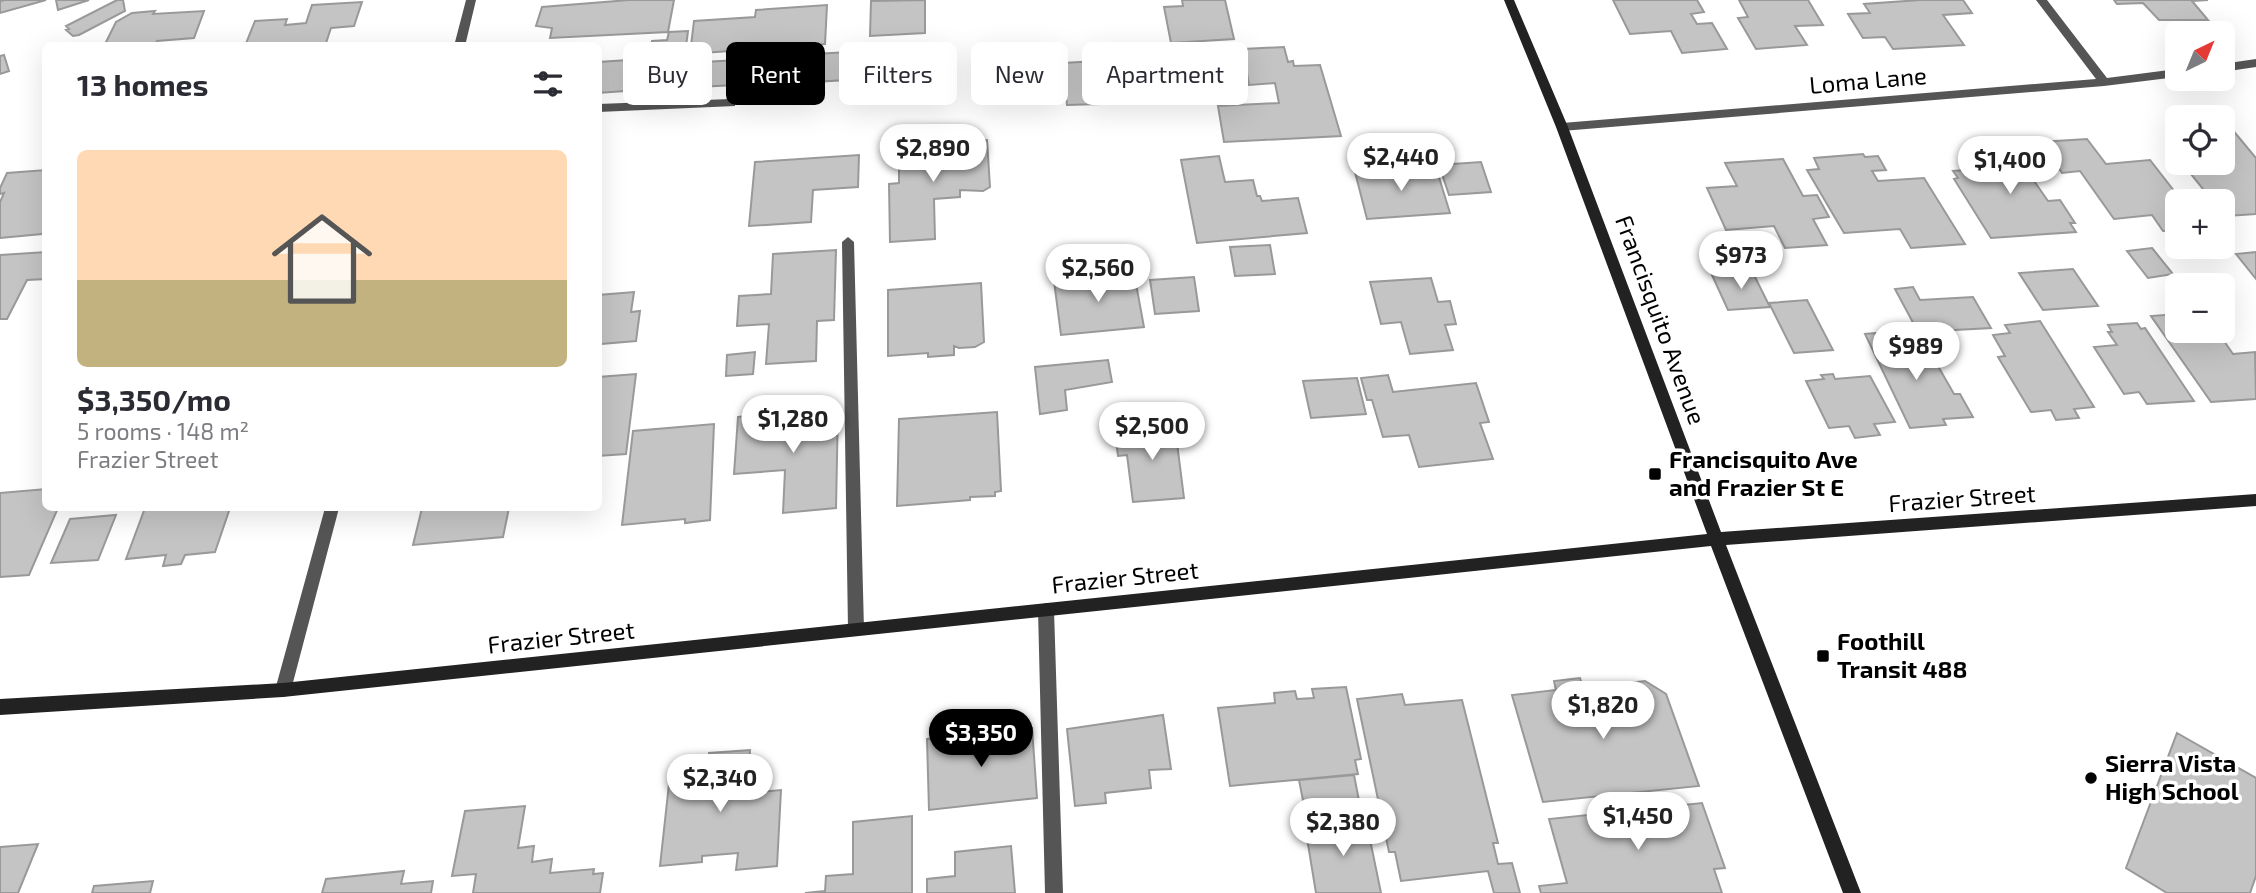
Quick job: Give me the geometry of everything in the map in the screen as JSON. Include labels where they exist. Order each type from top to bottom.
[{"type":"street","points":[[460,42],[471,0]]},
{"type":"street","name":"Francisquito Avenue","points":[[1509,0],[1562,127],[1852,893]]},
{"type":"street","points":[[2041,0],[2104,82]]},
{"type":"street","points":[[2235,66],[2256,63]]},
{"type":"street","name":"Loma Lane","points":[[1562,127],[2104,82],[2165,74]]},
{"type":"street","points":[[602,108],[726,103]]},
{"type":"street","points":[[848,242],[856,629]]},
{"type":"street","name":"Frazier Street","points":[[0,707],[283,690],[1716,539],[2256,500]]},
{"type":"street","points":[[283,690],[331,511]]},
{"type":"street","points":[[1046,610],[1054,893]]},
{"type":"building","points":[[46,0],[0,13],[0,1]]},
{"type":"building","points":[[56,0],[89,0],[58,10]]},
{"type":"building","points":[[117,0],[123,0],[125,11],[79,35],[73,36],[66,30],[69,29],[66,26]]},
{"type":"building","points":[[629,0],[674,0],[668,32],[550,38],[552,28],[536,26],[542,7]]},
{"type":"building","points":[[925,0],[925,33],[870,36],[871,1]]},
{"type":"building","points":[[1182,0],[1225,0],[1234,39],[1171,42],[1164,7],[1183,6]]},
{"type":"building","points":[[1613,0],[1697,0],[1704,12],[1691,14],[1697,24],[1712,23],[1727,49],[1682,53],[1671,31],[1630,34]]},
{"type":"building","points":[[1739,0],[1808,0],[1823,25],[1795,26],[1807,45],[1756,49],[1738,18],[1748,17]]},
{"type":"building","points":[[1963,0],[1972,13],[1943,15],[1964,45],[1893,49],[1885,37],[1863,38],[1848,14],[1870,13],[1864,4]]},
{"type":"building","points":[[2114,0],[2208,0],[2192,1],[2208,20],[2159,20],[2143,3],[2117,4]]},
{"type":"building","points":[[362,2],[354,26],[331,28],[326,42],[247,42],[255,21],[287,19],[285,25],[306,23],[312,5]]},
{"type":"building","points":[[827,5],[825,44],[726,42],[726,51],[712,52],[712,42],[691,42],[694,21],[755,17],[756,10]]},
{"type":"building","points":[[204,11],[194,38],[156,42],[106,42],[116,22],[132,13]]},
{"type":"building","points":[[688,31],[687,42],[652,42],[667,40],[669,32]]},
{"type":"building","points":[[1284,47],[1288,62],[1293,61],[1294,66],[1320,65],[1341,136],[1224,142],[1218,106],[1279,103],[1275,83],[1249,85],[1248,49]]},
{"type":"building","points":[[825,53],[839,53],[839,80],[825,81]]},
{"type":"building","points":[[4,55],[9,71],[0,74],[0,56]]},
{"type":"building","points":[[623,60],[623,91],[602,93],[602,62]]},
{"type":"building","points":[[726,61],[726,86],[712,86],[712,62]]},
{"type":"building","points":[[1082,62],[1082,105],[1068,105],[1068,63]]},
{"type":"building","points":[[2235,133],[2256,158],[2256,214],[2235,215],[2235,189],[2203,189],[2192,175],[2235,175]]},
{"type":"building","points":[[2087,139],[2106,164],[2150,160],[2173,189],[2165,189],[2165,231],[2152,215],[2114,219],[2080,171],[2062,173],[2041,142]]},
{"type":"building","points":[[987,140],[990,187],[983,191],[960,190],[960,197],[934,199],[935,239],[890,242],[889,184],[899,183],[899,147]]},
{"type":"building","points":[[2007,144],[2023,167],[2043,165],[2049,173],[2030,175],[2048,201],[2060,200],[2075,223],[2070,223],[2076,232],[1991,238],[1954,179],[1958,178],[1953,171],[1983,169],[1968,146]]},
{"type":"building","points":[[1863,154],[1865,157],[1878,156],[1886,170],[1872,171],[1878,181],[1924,178],[1965,244],[1911,248],[1900,229],[1844,233],[1807,170],[1819,169],[1814,158]]},
{"type":"building","points":[[859,155],[858,187],[813,190],[811,222],[749,226],[755,162]]},
{"type":"building","points":[[1219,156],[1225,182],[1253,180],[1257,196],[1260,196],[1262,201],[1298,198],[1307,233],[1197,243],[1181,160]]},
{"type":"building","points":[[1783,159],[1803,196],[1817,195],[1829,217],[1813,219],[1827,245],[1785,248],[1774,226],[1726,230],[1707,188],[1737,186],[1725,163]]},
{"type":"building","points":[[1481,162],[1491,192],[1449,195],[1439,165]]},
{"type":"building","points":[[1392,165],[1393,168],[1408,167],[1410,173],[1437,171],[1450,213],[1367,219],[1355,172]]},
{"type":"building","points":[[42,170],[42,234],[0,238],[0,202],[4,193],[0,194],[0,188],[7,173]]},
{"type":"building","points":[[1270,245],[1275,274],[1235,276],[1230,247]]},
{"type":"building","points":[[2152,248],[2172,273],[2148,278],[2127,251]]},
{"type":"building","points":[[836,250],[834,320],[817,321],[816,361],[766,364],[769,324],[737,326],[739,296],[771,294],[773,254]]},
{"type":"building","points":[[42,252],[42,279],[27,280],[7,319],[0,319],[0,255]]},
{"type":"building","points":[[2256,252],[2256,279],[2236,254]]},
{"type":"building","points":[[2073,269],[2098,306],[2043,310],[2019,273]]},
{"type":"building","points":[[1752,271],[1770,307],[1728,310],[1712,275]]},
{"type":"building","points":[[1134,273],[1144,327],[1061,335],[1054,281]]},
{"type":"building","points":[[1194,277],[1199,311],[1155,314],[1150,280]]},
{"type":"building","points":[[1431,278],[1438,302],[1450,301],[1456,324],[1445,325],[1453,350],[1410,354],[1401,322],[1381,324],[1370,282]]},
{"type":"building","points":[[981,283],[984,342],[975,347],[954,346],[954,355],[928,357],[928,353],[888,356],[888,290]]},
{"type":"building","points":[[1913,287],[1920,300],[1973,297],[1991,328],[1918,332],[1895,289]]},
{"type":"building","points":[[634,292],[631,312],[640,311],[636,341],[602,344],[602,295]]},
{"type":"building","points":[[1807,300],[1833,350],[1794,353],[1769,303]]},
{"type":"building","points":[[2165,315],[2165,336],[2151,316]]},
{"type":"building","points":[[2040,321],[2094,407],[2074,409],[2079,418],[2056,420],[2051,410],[2031,412],[1998,357],[2005,356],[1993,335],[2010,333],[2005,325]]},
{"type":"building","points":[[2137,323],[2141,329],[2145,328],[2194,401],[2147,404],[2139,392],[2124,394],[2094,347],[2117,345],[2108,332],[2112,332],[2108,325]]},
{"type":"building","points":[[1902,331],[1914,353],[1930,352],[1954,394],[1960,394],[1973,417],[1943,419],[1946,425],[1910,428],[1865,334]]},
{"type":"building","points":[[2170,343],[2225,343],[2233,354],[2255,352],[2256,399],[2211,402]]},
{"type":"building","points":[[755,352],[753,374],[726,376],[727,355]]},
{"type":"building","points":[[1108,360],[1112,382],[1065,390],[1067,410],[1040,414],[1035,367]]},
{"type":"building","points":[[636,374],[626,454],[602,456],[602,377]]},
{"type":"building","points":[[1833,374],[1835,379],[1870,376],[1895,422],[1874,424],[1880,435],[1855,438],[1849,426],[1829,428],[1806,381],[1824,379],[1821,375]]},
{"type":"building","points":[[1388,375],[1393,392],[1476,383],[1489,422],[1480,423],[1493,459],[1419,467],[1409,435],[1383,437],[1372,400],[1367,400],[1361,378]]},
{"type":"building","points":[[1357,378],[1366,414],[1311,418],[1303,381]]},
{"type":"building","points":[[838,408],[836,508],[783,513],[785,470],[734,474],[738,417]]},
{"type":"building","points":[[997,412],[1001,491],[995,492],[995,496],[970,497],[970,500],[897,506],[899,419]]},
{"type":"building","points":[[1145,423],[1146,430],[1175,427],[1184,498],[1133,502],[1127,455],[1118,456],[1115,432],[1127,430],[1127,424]]},
{"type":"building","points":[[714,424],[710,520],[685,523],[685,519],[622,525],[633,431]]},
{"type":"building","points":[[42,489],[42,511],[57,511],[29,575],[0,577],[0,493]]},
{"type":"building","points":[[144,511],[229,511],[215,552],[185,555],[181,564],[163,566],[166,555],[126,559]]},
{"type":"building","points":[[421,511],[508,511],[503,537],[413,545]]},
{"type":"building","points":[[116,515],[98,560],[51,563],[70,519]]},
{"type":"building","points":[[1580,678],[1583,688],[1645,681],[1666,694],[1699,786],[1543,802],[1512,695],[1556,690],[1554,681]]},
{"type":"building","points":[[1346,687],[1361,759],[1355,760],[1358,774],[1230,786],[1218,708],[1275,703],[1274,693],[1295,691],[1297,699],[1314,698],[1312,689]]},
{"type":"building","points":[[1402,694],[1405,705],[1462,700],[1498,843],[1493,843],[1498,864],[1512,863],[1520,893],[1494,893],[1488,871],[1401,881],[1395,852],[1389,852],[1357,699]]},
{"type":"building","points":[[1163,715],[1171,769],[1149,770],[1151,788],[1105,793],[1106,803],[1075,806],[1067,729]]},
{"type":"building","points":[[1032,728],[1037,798],[929,810],[927,739]]},
{"type":"building","points":[[2177,733],[2256,778],[2256,876],[2250,893],[2167,893],[2126,868]]},
{"type":"building","points":[[750,750],[747,793],[781,790],[777,866],[736,870],[738,853],[702,856],[702,862],[660,866],[671,766],[709,762],[709,753]]},
{"type":"building","points":[[1354,775],[1363,821],[1308,826],[1299,780]]},
{"type":"building","points":[[1702,803],[1725,868],[1714,869],[1722,893],[1541,893],[1539,886],[1567,883],[1549,819]]},
{"type":"building","points":[[525,806],[518,848],[534,846],[532,862],[552,859],[550,873],[594,869],[593,874],[603,873],[600,893],[473,893],[476,874],[452,876],[465,811]]},
{"type":"building","points":[[912,816],[912,893],[805,893],[825,891],[826,876],[853,874],[853,822]]},
{"type":"building","points":[[1366,820],[1381,893],[1316,893],[1305,826]]},
{"type":"building","points":[[38,844],[18,893],[0,893],[0,847]]},
{"type":"building","points":[[1011,846],[1015,893],[927,893],[927,879],[955,876],[955,852]]},
{"type":"building","points":[[404,871],[401,884],[433,881],[431,893],[322,893],[326,879]]},
{"type":"building","points":[[153,881],[150,893],[92,893],[94,886]]},
{"type":"place","name":"Francisquito Ave and Frazier St E","points":[[1655,474]]},
{"type":"place","name":"Foothill Transit 488","points":[[1823,656]]},
{"type":"place","name":"Sierra Vista High School","points":[[2091,778]]}]
